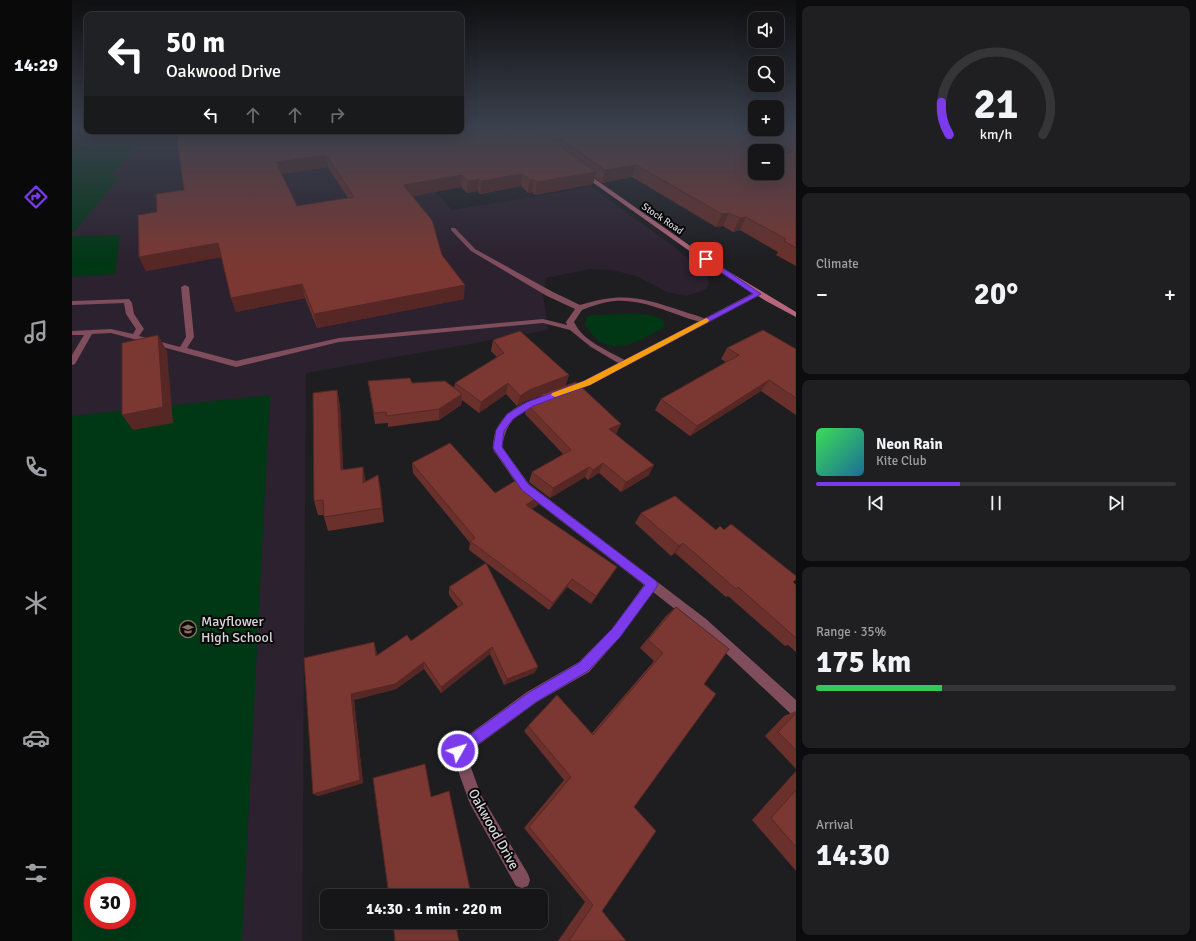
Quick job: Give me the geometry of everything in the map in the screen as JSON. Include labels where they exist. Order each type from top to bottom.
[{"type":"main road","name":"Stock Road","points":[[583,173],[628,206],[758,294],[796,315]]},
{"type":"street","points":[[453,230],[473,250],[550,294],[579,308],[604,301],[620,299],[641,301],[704,321]]},
{"type":"street","points":[[182,350],[190,337],[185,287]]},
{"type":"street","points":[[758,294],[587,383],[530,404],[510,417],[500,430],[497,448],[525,487],[702,623],[796,709]]},
{"type":"street","points":[[72,303],[126,301],[128,303],[130,314],[140,329],[135,337]]},
{"type":"street","points":[[572,328],[570,322],[579,308]]},
{"type":"street","points":[[72,333],[112,331],[236,364],[338,340],[543,321],[572,328],[583,337],[625,364]]},
{"type":"street","points":[[72,362],[89,332]]},
{"type":"street","name":"Oakwood Drive","points":[[522,880],[475,799],[458,751],[532,697],[584,667],[616,633],[652,584]]},
{"type":"shaded area","name":"Mayflower High School","points":[[72,173],[419,173],[452,210],[591,187],[669,243],[706,272],[709,283],[707,288],[686,296],[667,292],[636,276],[612,270],[590,269],[546,278],[543,294],[548,330],[306,373],[302,941],[72,941]]},
{"type":"green space","points":[[72,173],[113,173],[109,177],[120,177],[72,234]]},
{"type":"green space","points":[[120,235],[115,274],[72,277],[72,236]]},
{"type":"green space","points":[[639,314],[658,317],[665,323],[663,328],[652,334],[621,346],[612,346],[602,343],[593,336],[585,324],[587,317],[592,315]]},
{"type":"green space","points":[[270,395],[242,941],[72,941],[72,416]]},
{"type":"building","points":[[182,173],[281,173],[297,206],[354,197],[338,173],[591,173],[537,182],[530,180],[522,174],[481,181],[479,179],[468,181],[462,175],[403,185],[432,220],[442,255],[465,285],[314,314],[302,284],[231,298],[218,243],[139,257],[138,215],[157,212],[156,194],[184,190]]},
{"type":"building","points":[[650,173],[748,173],[748,180],[784,180],[784,173],[796,173],[796,248],[784,241],[786,239],[746,217],[740,218],[729,213],[722,214]]},
{"type":"building","points":[[763,330],[796,349],[796,398],[769,380],[697,426],[661,399],[739,355],[727,348]]},
{"type":"building","points":[[520,331],[569,375],[529,390],[520,396],[508,383],[481,402],[455,383],[504,353],[493,340]]},
{"type":"building","points":[[158,335],[163,407],[122,415],[122,343]]},
{"type":"building","points":[[410,378],[412,383],[445,381],[462,394],[439,409],[387,416],[386,412],[374,413],[368,381]]},
{"type":"building","points":[[576,382],[621,424],[609,429],[654,465],[626,482],[603,463],[593,470],[589,467],[553,488],[532,472],[571,450],[527,404],[543,395],[540,395]]},
{"type":"building","points":[[337,390],[341,470],[363,467],[363,483],[378,475],[382,508],[324,517],[323,500],[314,501],[313,393]]},
{"type":"building","points":[[450,443],[495,493],[520,478],[541,495],[526,505],[617,567],[596,596],[572,579],[553,603],[470,541],[475,538],[412,463]]},
{"type":"building","points":[[675,496],[716,530],[720,526],[724,530],[731,524],[796,576],[796,579],[793,582],[796,585],[796,638],[738,587],[736,589],[683,543],[679,546],[641,513]]},
{"type":"building","points":[[486,563],[538,667],[507,679],[492,647],[441,687],[424,662],[395,684],[351,694],[360,780],[313,794],[304,658],[374,642],[376,656],[407,635],[411,641],[463,604],[449,587]]},
{"type":"building","points":[[676,607],[729,649],[704,684],[716,694],[634,807],[656,831],[602,911],[626,941],[569,941],[593,905],[529,827],[571,777],[528,726],[557,695],[593,735],[663,653],[648,640]]},
{"type":"building","points":[[796,713],[796,750],[778,732]]},
{"type":"building","points":[[425,764],[431,797],[449,791],[470,889],[388,889],[373,778]]},
{"type":"building","points":[[796,790],[796,847],[771,818]]},
{"type":"building","points":[[394,929],[456,929],[459,941],[395,941]]},
{"type":"slow traffic","points":[[555,395],[587,383],[652,350],[706,320]]},
{"type":"place","name":"Mayflower High School","points":[[188,629]]},
{"type":"route","points":[[458,751],[472,739],[532,697],[584,667],[616,633],[652,584],[525,487],[506,463],[497,448],[500,430],[510,417],[530,404],[587,383],[758,294],[706,259]]}]
